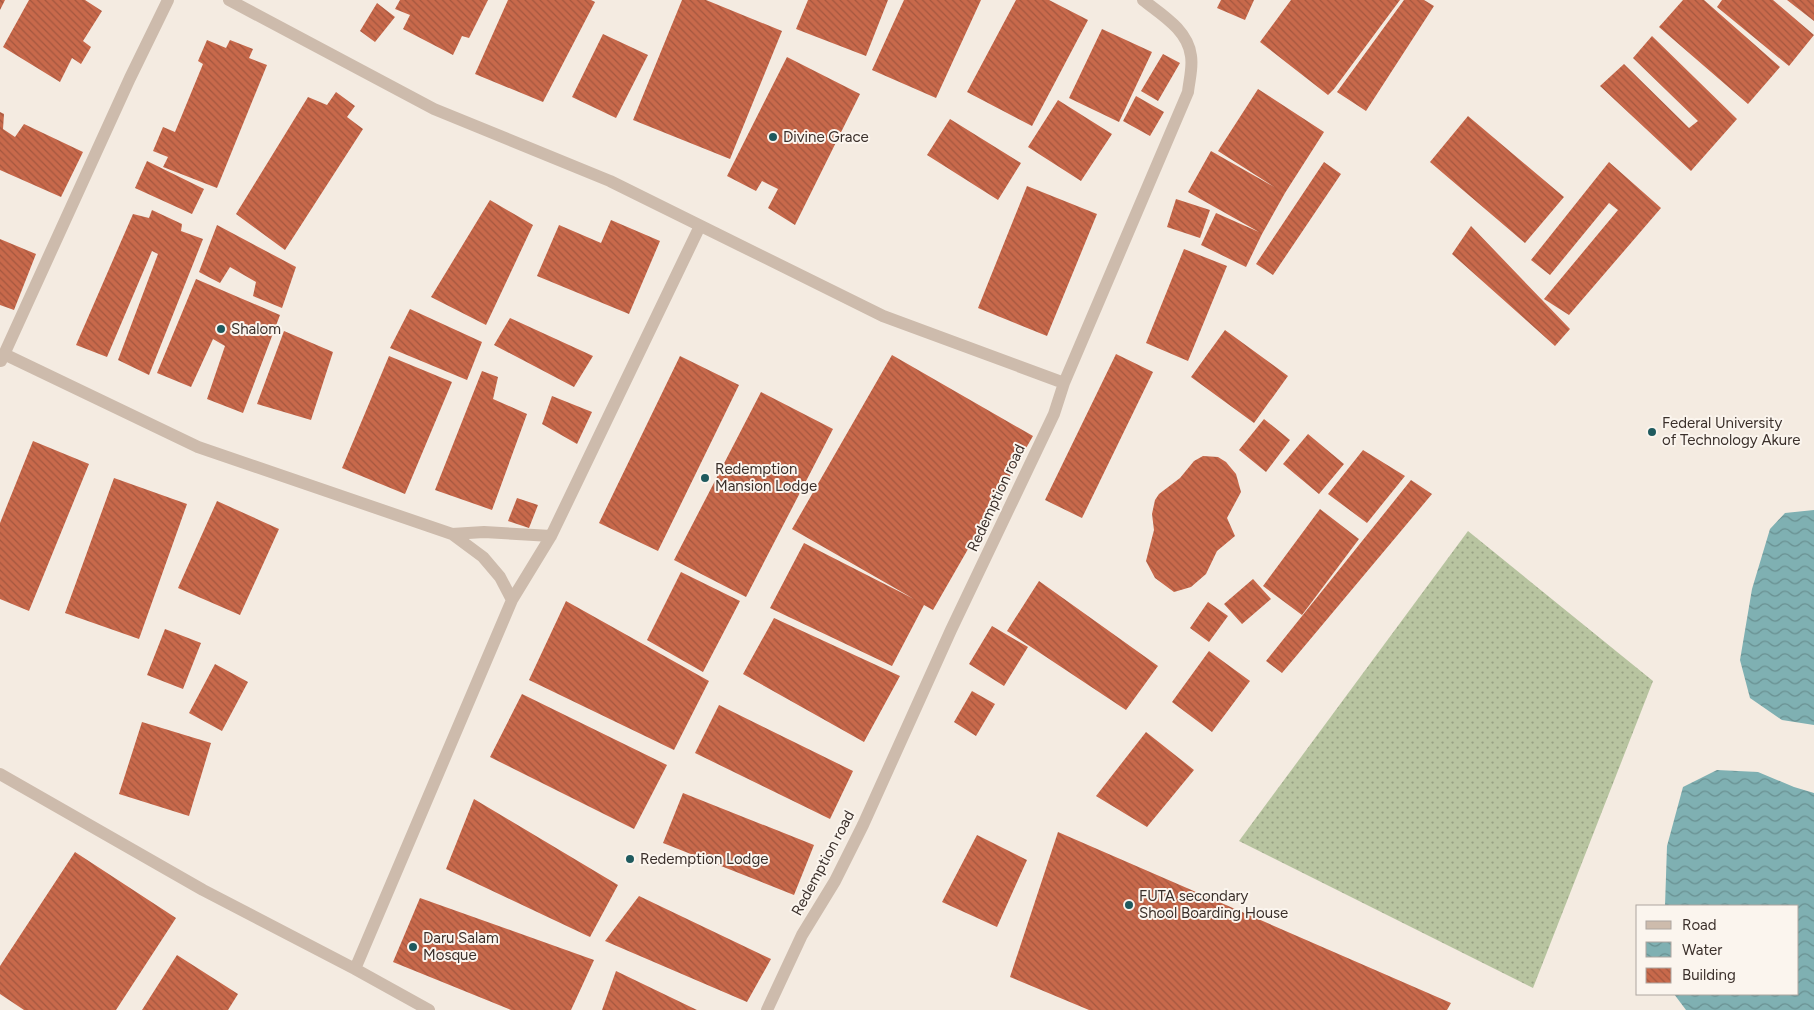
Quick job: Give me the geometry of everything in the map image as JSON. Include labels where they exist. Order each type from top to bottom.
[{"type":"street","points":[[168,0],[126,87],[2,358],[198,447],[452,534],[484,557],[500,577],[512,600]]},
{"type":"street","points":[[229,0],[434,109],[610,181],[883,316],[1064,383]]},
{"type":"street","name":"Redemption road","points":[[767,1010],[802,935],[835,881],[863,825],[1054,414],[1064,383],[1188,92],[1191,56],[1186,39],[1173,24],[1143,0]]},
{"type":"street","points":[[355,970],[512,600],[551,536],[700,226]]},
{"type":"street","points":[[452,534],[484,532],[551,536]]},
{"type":"street","points":[[0,774],[203,890],[429,1010]]},
{"type":"green space","points":[[1468,531],[1653,681],[1533,988],[1239,841]]},
{"type":"water","points":[[1814,510],[1814,725],[1782,720],[1750,698],[1740,660],[1752,589],[1770,529],[1785,513]]},
{"type":"water","points":[[1717,770],[1758,772],[1814,793],[1814,1010],[1686,1010],[1675,995],[1799,995],[1799,905],[1665,905],[1667,846],[1683,787]]},
{"type":"building","points":[[0,0],[5,0],[0,10]]},
{"type":"building","points":[[29,0],[85,0],[102,11],[83,41],[91,47],[81,64],[72,58],[60,82],[3,47]]},
{"type":"building","points":[[400,0],[488,0],[469,38],[462,36],[453,55],[403,29],[410,15],[395,9]]},
{"type":"building","points":[[508,0],[591,0],[595,2],[543,102],[475,74]]},
{"type":"building","points":[[682,0],[706,0],[782,31],[730,159],[633,120]]},
{"type":"building","points":[[808,0],[888,0],[866,56],[796,29]]},
{"type":"building","points":[[904,0],[981,0],[936,98],[872,70]]},
{"type":"building","points":[[1016,0],[1049,0],[1088,20],[1032,126],[967,92]]},
{"type":"building","points":[[1221,0],[1254,0],[1245,20],[1217,8]]},
{"type":"building","points":[[1291,0],[1400,0],[1328,95],[1260,42]]},
{"type":"building","points":[[1404,0],[1424,0],[1434,6],[1366,111],[1337,92]]},
{"type":"building","points":[[1683,0],[1704,0],[1780,67],[1748,104],[1659,27]]},
{"type":"building","points":[[1722,0],[1773,0],[1814,35],[1789,66],[1717,7]]},
{"type":"building","points":[[1787,0],[1814,0],[1814,21]]},
{"type":"building","points":[[377,3],[395,17],[375,42],[360,31]]},
{"type":"building","points":[[1102,29],[1152,52],[1119,122],[1069,98]]},
{"type":"building","points":[[603,34],[648,55],[616,118],[572,97]]},
{"type":"building","points":[[1652,36],[1737,119],[1691,171],[1600,86],[1624,64],[1689,128],[1698,121],[1633,58]]},
{"type":"building","points":[[207,40],[226,48],[230,40],[253,49],[249,58],[267,65],[217,188],[163,167],[168,157],[153,151],[163,127],[175,132],[203,64],[198,61]]},
{"type":"building","points":[[1163,54],[1180,63],[1158,101],[1141,91]]},
{"type":"building","points":[[787,57],[860,94],[795,225],[768,208],[778,189],[762,181],[756,191],[727,176]]},
{"type":"building","points":[[1258,89],[1324,132],[1285,193],[1246,267],[1201,245],[1216,213],[1259,232],[1188,192],[1211,151],[1276,188],[1218,151]]},
{"type":"building","points":[[336,92],[355,106],[347,117],[363,129],[285,250],[236,214],[308,97],[327,105]]},
{"type":"building","points":[[1136,96],[1164,112],[1150,136],[1123,121]]},
{"type":"building","points":[[1058,100],[1112,134],[1081,181],[1028,147]]},
{"type":"building","points":[[0,112],[4,114],[3,129],[15,137],[24,124],[83,152],[61,197],[0,170]]},
{"type":"building","points":[[1468,116],[1564,197],[1525,243],[1430,162]]},
{"type":"building","points":[[950,119],[1021,163],[998,200],[927,155]]},
{"type":"building","points":[[147,161],[204,189],[192,214],[135,188]]},
{"type":"building","points":[[1324,162],[1341,174],[1273,275],[1256,264]]},
{"type":"building","points":[[1609,162],[1661,208],[1569,315],[1544,299],[1618,210],[1609,203],[1550,275],[1531,260]]},
{"type":"building","points":[[1027,186],[1097,214],[1047,336],[978,308]]},
{"type":"building","points":[[1176,199],[1210,210],[1200,238],[1167,227]]},
{"type":"building","points":[[490,200],[533,225],[486,325],[431,297]]},
{"type":"building","points":[[152,210],[182,224],[181,231],[203,239],[149,375],[118,360],[158,254],[152,251],[107,357],[76,345],[133,214],[149,218]]},
{"type":"building","points":[[611,220],[660,241],[629,314],[537,276],[559,225],[601,243]]},
{"type":"building","points":[[217,225],[296,267],[282,308],[253,296],[256,282],[230,267],[220,283],[199,272]]},
{"type":"building","points":[[1471,226],[1570,329],[1555,346],[1452,254]]},
{"type":"building","points":[[0,239],[36,254],[14,310],[0,305]]},
{"type":"building","points":[[1184,249],[1227,266],[1188,361],[1146,343]]},
{"type":"building","points":[[196,279],[280,315],[243,413],[207,399],[225,346],[213,339],[191,387],[157,373]]},
{"type":"building","points":[[410,309],[482,342],[467,380],[390,348]]},
{"type":"building","points":[[510,318],[593,356],[574,387],[494,345]]},
{"type":"building","points":[[1225,330],[1288,376],[1254,423],[1191,377]]},
{"type":"building","points":[[284,331],[333,352],[311,420],[257,404]]},
{"type":"building","points":[[1116,354],[1153,372],[1082,518],[1045,500]]},
{"type":"building","points":[[892,355],[1033,436],[933,610],[924,605],[892,666],[770,608],[804,543],[914,599],[792,529]]},
{"type":"building","points":[[389,356],[452,382],[405,494],[342,468]]},
{"type":"building","points":[[680,356],[739,385],[658,551],[599,523]]},
{"type":"building","points":[[482,371],[498,377],[493,399],[527,414],[492,510],[435,490]]},
{"type":"building","points":[[761,392],[833,429],[746,597],[674,560]]},
{"type":"building","points":[[552,396],[592,412],[577,444],[542,424]]},
{"type":"building","points":[[1264,419],[1290,440],[1266,472],[1239,450]]},
{"type":"building","points":[[1308,434],[1344,464],[1319,494],[1283,464]]},
{"type":"building","points":[[33,441],[89,464],[29,611],[0,599],[0,523]]},
{"type":"building","points":[[1363,450],[1405,476],[1367,523],[1328,494]]},
{"type":"building","points":[[1203,456],[1218,457],[1226,462],[1236,474],[1241,492],[1227,518],[1235,536],[1217,551],[1206,574],[1191,587],[1174,592],[1155,578],[1146,561],[1154,530],[1152,514],[1155,500],[1159,494],[1180,478],[1194,461]]},
{"type":"building","points":[[114,478],[187,504],[139,639],[65,613]]},
{"type":"building","points":[[1411,480],[1432,494],[1282,673],[1266,661]]},
{"type":"building","points":[[517,498],[538,505],[529,528],[508,521]]},
{"type":"building","points":[[217,501],[279,529],[240,615],[178,588]]},
{"type":"building","points":[[1320,509],[1359,539],[1302,615],[1263,586]]},
{"type":"building","points":[[681,572],[740,601],[703,672],[647,640]]},
{"type":"building","points":[[1253,579],[1271,599],[1242,624],[1224,604]]},
{"type":"building","points":[[1039,581],[1158,666],[1126,710],[1007,631]]},
{"type":"building","points":[[566,601],[709,681],[674,750],[529,680]]},
{"type":"building","points":[[1208,602],[1228,616],[1209,642],[1190,628]]},
{"type":"building","points":[[774,618],[900,676],[864,742],[743,674]]},
{"type":"building","points":[[992,626],[1028,647],[1004,686],[969,664]]},
{"type":"building","points":[[165,629],[201,643],[183,689],[147,675]]},
{"type":"building","points":[[1209,651],[1250,681],[1212,732],[1172,702]]},
{"type":"building","points":[[215,664],[248,682],[222,731],[189,713]]},
{"type":"building","points":[[972,691],[995,704],[976,736],[954,722]]},
{"type":"building","points":[[522,694],[667,765],[634,829],[490,757]]},
{"type":"building","points":[[719,705],[853,771],[830,819],[695,753]]},
{"type":"building","points":[[142,722],[211,743],[189,816],[119,794]]},
{"type":"building","points":[[1146,732],[1194,770],[1147,827],[1096,796]]},
{"type":"building","points":[[683,793],[814,845],[794,895],[663,843]]},
{"type":"building","points":[[474,799],[618,885],[590,937],[446,869]]},
{"type":"building","name":"FUTA secondary Shool Boarding House","points":[[1058,832],[1451,1003],[1447,1010],[1089,1010],[1010,977]]},
{"type":"building","points":[[977,835],[1027,860],[997,927],[942,902]]},
{"type":"building","points":[[75,852],[176,918],[116,1010],[24,1010],[0,994],[0,966]]},
{"type":"building","points":[[639,896],[771,959],[747,1002],[605,941]]},
{"type":"building","points":[[420,898],[594,960],[571,1010],[511,1010],[393,962]]},
{"type":"building","points":[[177,955],[238,994],[228,1010],[142,1010]]},
{"type":"building","points":[[616,971],[697,1010],[602,1010]]},
{"type":"place","name":"Divine Grace","points":[[773,137]]},
{"type":"place","name":"Shalom","points":[[221,329]]},
{"type":"place","name":"Federal University of Technology Akure","points":[[1652,432]]},
{"type":"place","name":"Redemption Mansion Lodge","points":[[705,478]]},
{"type":"place","name":"Redemption Lodge","points":[[630,859]]},
{"type":"place","name":"FUTA secondary Shool Boarding House","points":[[1129,905]]},
{"type":"place","name":"Daru Salam Mosque","points":[[413,947]]}]
